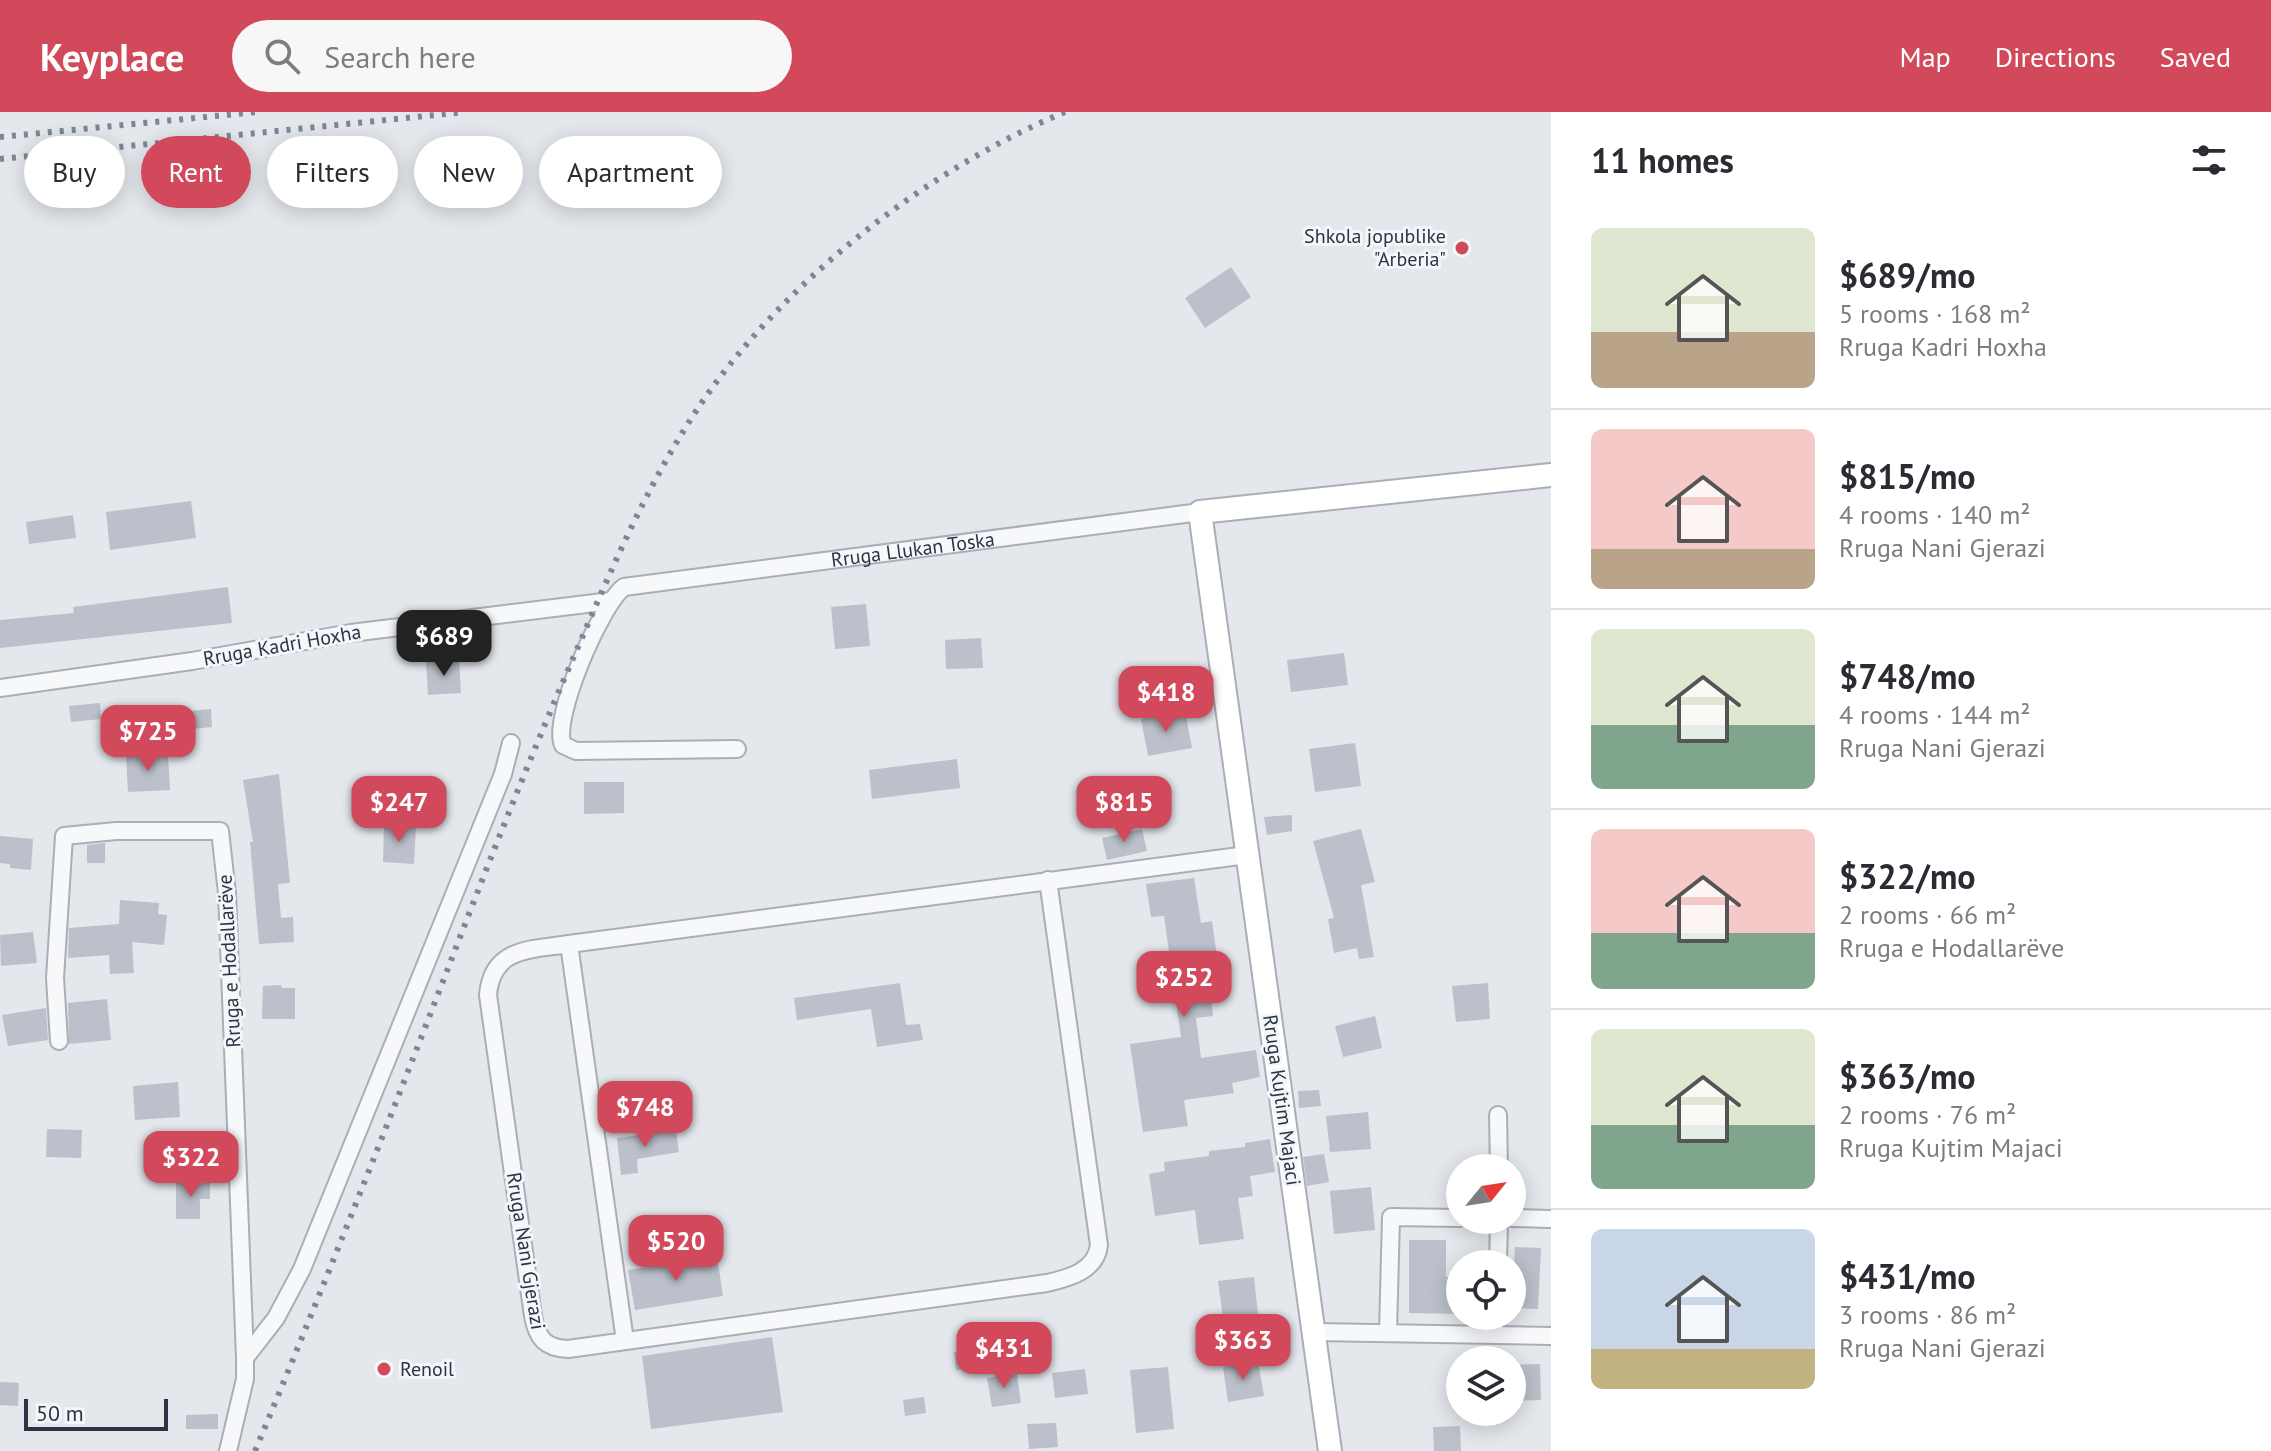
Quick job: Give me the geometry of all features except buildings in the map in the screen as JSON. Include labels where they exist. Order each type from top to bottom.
[{"type":"street","name":"Rruga Llukan Toska","points":[[611,601],[617,592],[633,584],[1200,512],[1551,475]]},
{"type":"street","name":"Rruga Kujtim Majaci","points":[[1200,512],[1330,1451]]},
{"type":"street","name":"Rruga Kadri Hoxha","points":[[0,688],[351,633],[611,601]]},
{"type":"street","points":[[611,601],[565,709],[558,730],[563,745],[576,751],[737,749]]},
{"type":"street","points":[[245,1358],[276,1318],[302,1269],[499,784],[511,743]]},
{"type":"street","name":"Rruga e Hodallarëve","points":[[59,1041],[55,978],[64,836],[116,831],[220,831],[227,893],[245,1358],[245,1379],[228,1451]]},
{"type":"street","name":"Rruga Nani Gjerazi","points":[[1048,880],[1099,1245],[1091,1265],[1066,1279],[1047,1283],[625,1341],[558,1348],[548,1345],[536,1332],[488,995],[489,981],[497,964],[529,950],[569,944],[1048,880],[1247,855]]},
{"type":"street","points":[[569,944],[625,1341]]},
{"type":"street","points":[[1498,1115],[1499,1154]]},
{"type":"street","points":[[1388,1333],[1391,1217],[1446,1218]]},
{"type":"street","points":[[1526,1218],[1551,1219]]},
{"type":"street","points":[[1497,1330],[1497,1335]]},
{"type":"street","points":[[1315,1332],[1551,1336]]},
{"type":"railway","points":[[0,137],[257,112]]},
{"type":"railway","points":[[0,159],[465,112]]},
{"type":"railway","points":[[255,1451],[548,718],[643,504],[689,422],[723,373],[763,326],[806,282],[854,240],[957,167],[1065,112]]},
{"type":"place","name":"Shkola jopublike \"Arberia\"","points":[[1462,248]]},
{"type":"place","name":"Renoil","points":[[384,1369]]}]
